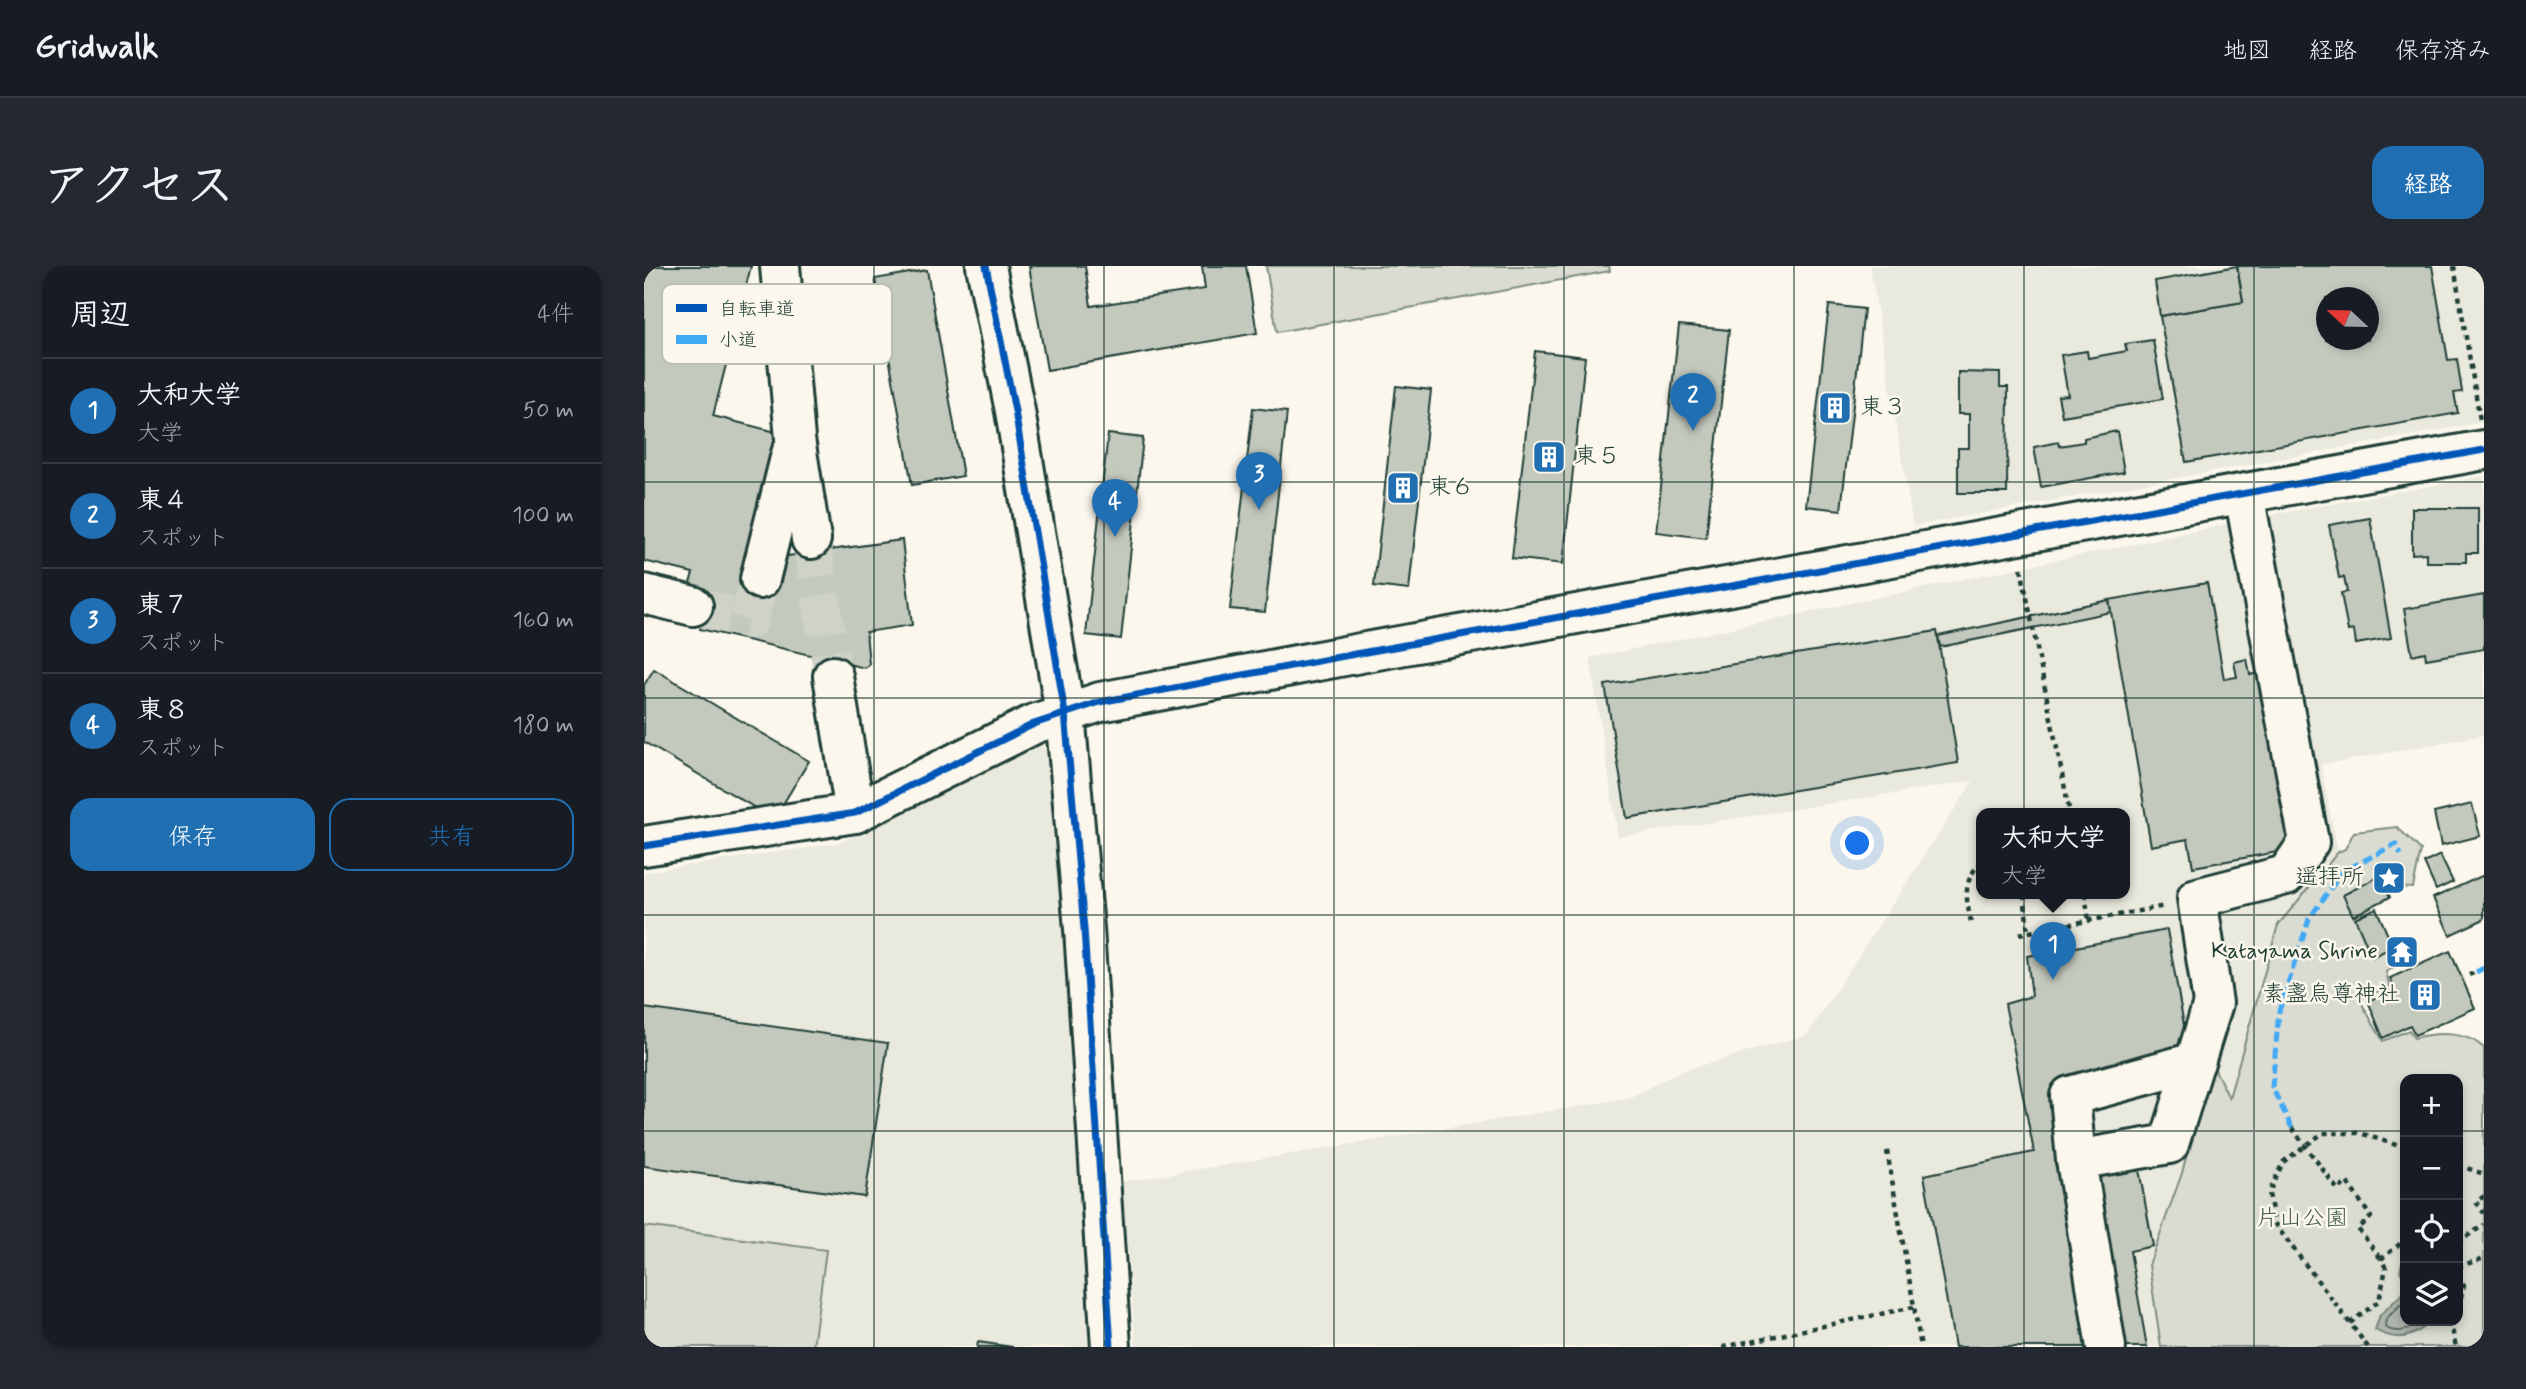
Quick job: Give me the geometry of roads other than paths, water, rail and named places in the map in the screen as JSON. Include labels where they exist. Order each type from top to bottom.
[{"type":"street","points":[[780,266],[782,284]]},
{"type":"street","points":[[986,266],[1015,411],[1065,712],[1084,929],[1111,1347]]},
{"type":"street","points":[[788,364],[795,439],[811,539]]},
{"type":"street","points":[[760,579],[795,439]]},
{"type":"street","points":[[644,846],[855,813],[1034,724],[1100,702],[2244,495],[2483,439]]},
{"type":"street","points":[[2076,1160],[2169,1144],[2213,1003],[2197,898],[2286,874],[2309,842],[2244,495]]},
{"type":"street","points":[[644,594],[693,606]]},
{"type":"street","points":[[833,676],[855,813]]},
{"type":"street","points":[[2106,1347],[2076,1160],[2070,1096],[2194,1062],[2196,1058]]},
{"type":"water","points":[[2400,1296],[2400,1326],[2425,1326],[2404,1337],[2390,1336],[2375,1330],[2380,1315]]},
{"type":"tunnel","points":[[811,539],[833,676]]},
{"type":"tunnel","points":[[693,606],[749,620],[760,579]]},
{"type":"place","name":"東３","points":[[1835,408]]},
{"type":"place","name":"東４","points":[[1693,431]]},
{"type":"place","name":"東５","points":[[1549,457]]},
{"type":"place","name":"東６","points":[[1403,488]]},
{"type":"place","name":"東７","points":[[1259,510]]},
{"type":"place","name":"東８","points":[[1115,537]]},
{"type":"place","name":"遥拝所","points":[[2389,878]]},
{"type":"place","name":"Katayama Shrine","points":[[2402,952]]},
{"type":"place","name":"大和大学","points":[[2053,980]]},
{"type":"place","name":"素盞烏尊神社","points":[[2425,995]]},
{"type":"park label","name":"片山公園","points":[[2302,1219]]}]
